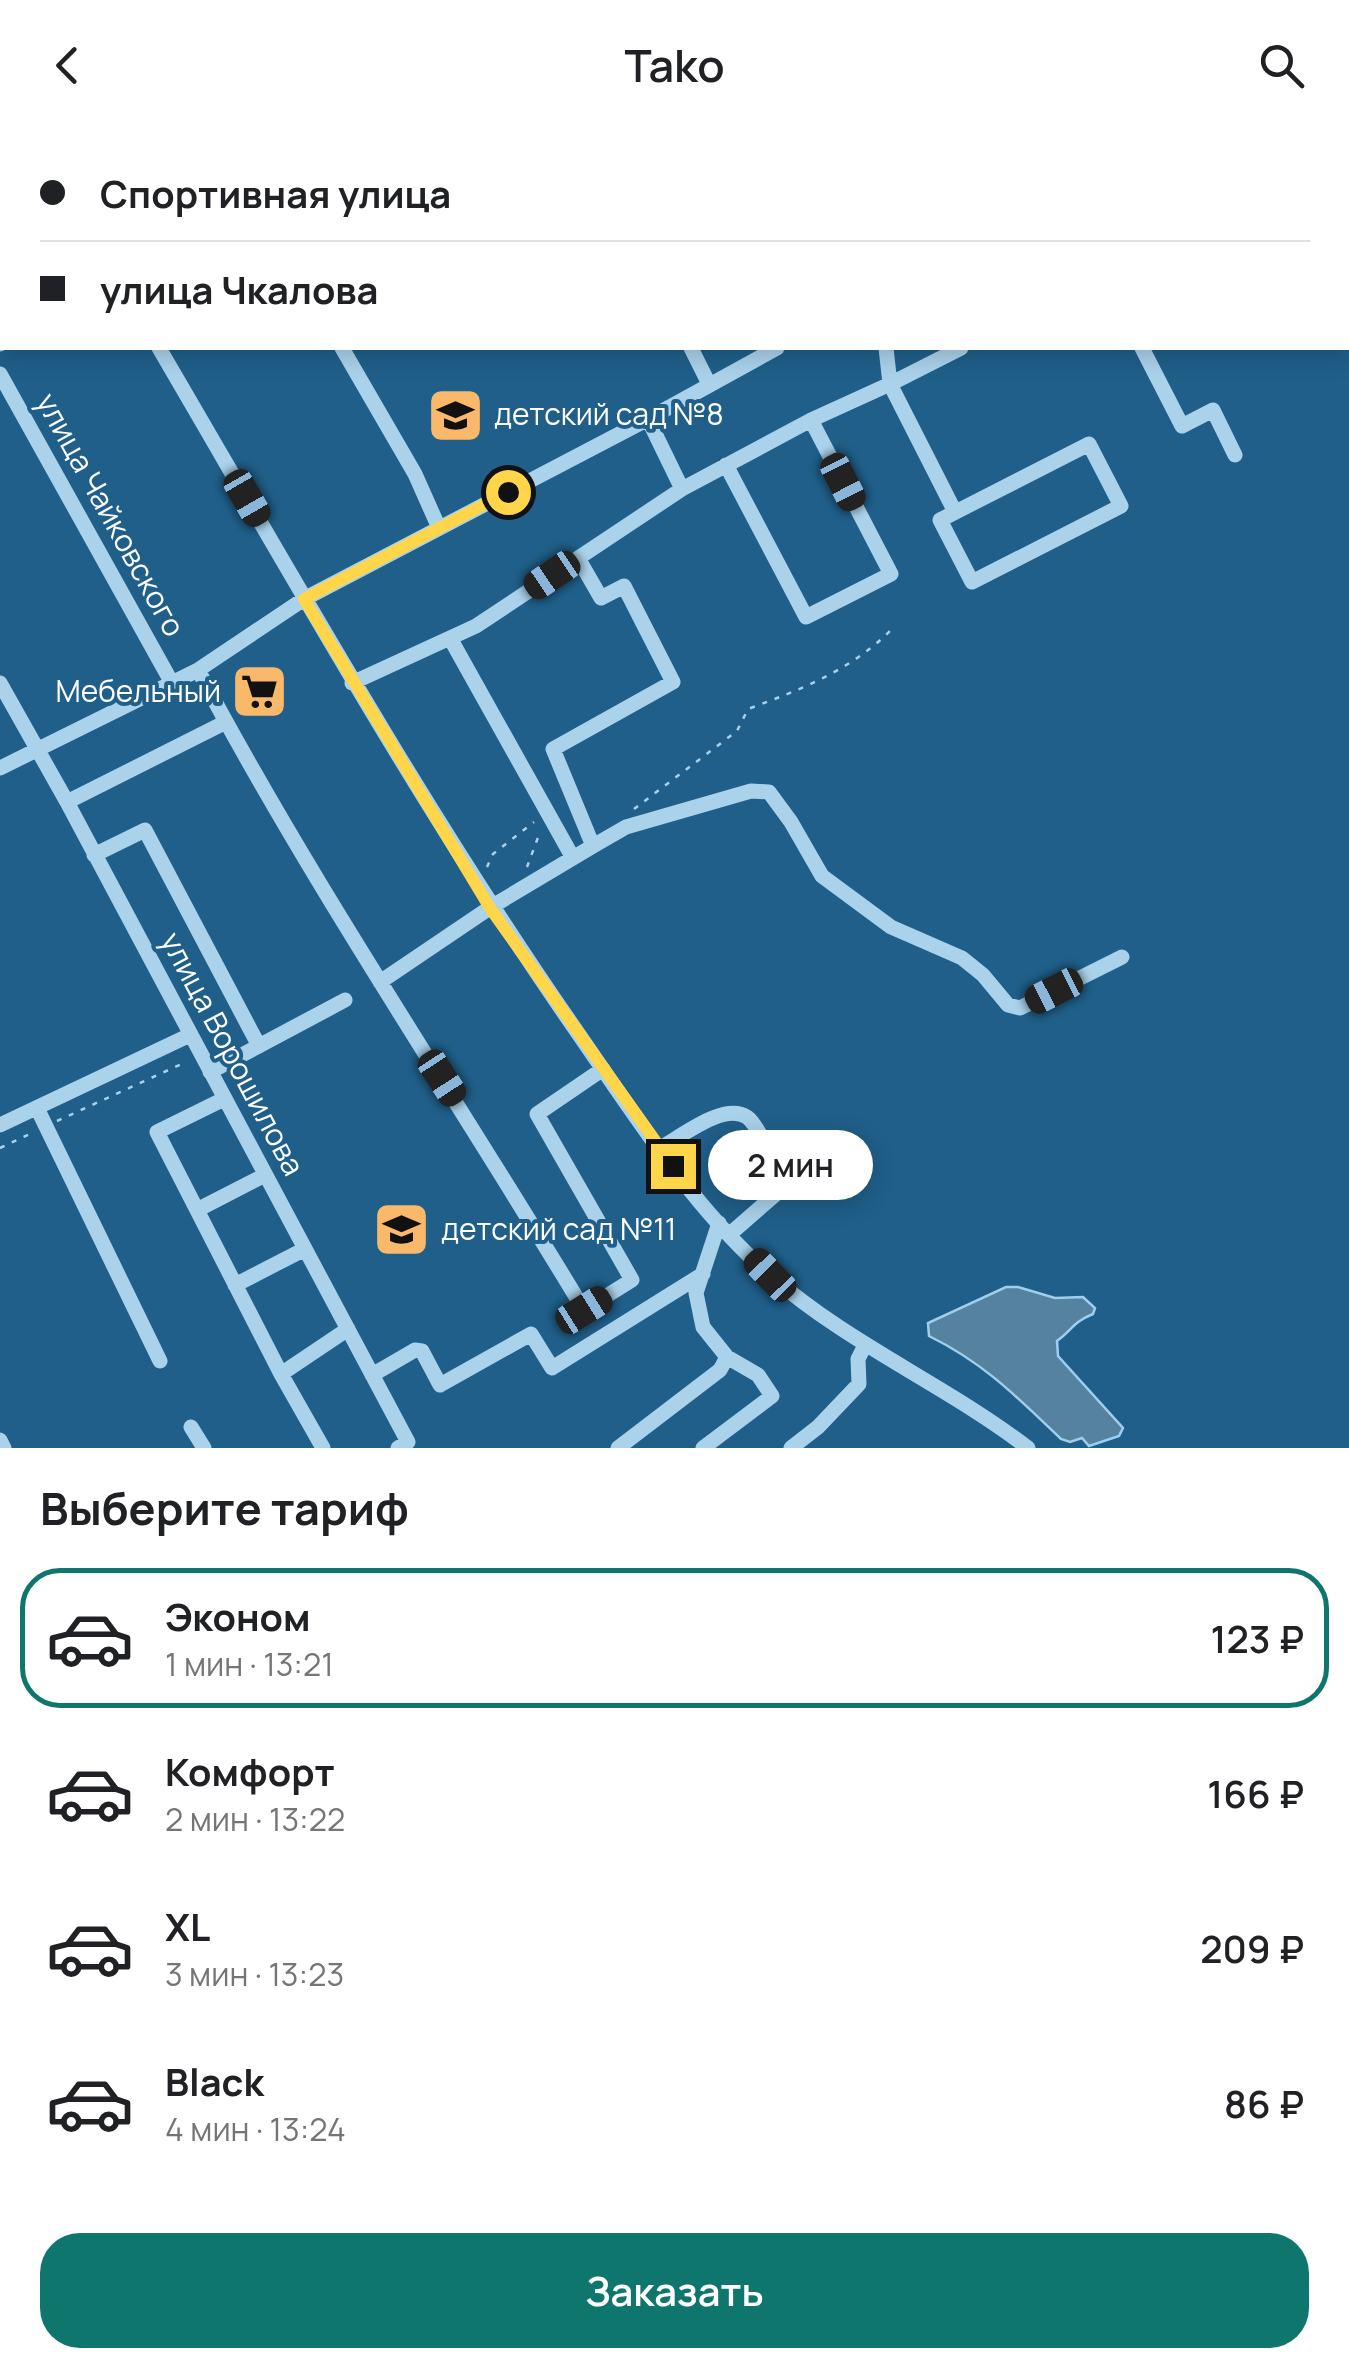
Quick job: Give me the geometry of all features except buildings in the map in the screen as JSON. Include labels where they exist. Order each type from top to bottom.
[{"type":"street","points":[[160,350],[352,683],[490,908],[602,1069],[724,1229],[770,1275],[866,1345],[1028,1448]]},
{"type":"street","points":[[343,350],[414,474],[439,528]]},
{"type":"street","points":[[692,350],[708,384]]},
{"type":"street","points":[[0,768],[198,670],[304,599],[773,350]]},
{"type":"street","points":[[886,350],[890,384],[956,512]]},
{"type":"street","points":[[352,683],[476,626],[682,488],[957,350]]},
{"type":"street","points":[[1143,350],[1182,426],[1213,410],[1235,454]]},
{"type":"street","name":"улица Чайковского","points":[[0,374],[172,683]]},
{"type":"street","points":[[648,419],[682,488]]},
{"type":"street","points":[[726,465],[806,617],[892,574],[811,420]]},
{"type":"street","points":[[1089,444],[1121,506],[972,582],[940,520],[956,512],[1089,444]]},
{"type":"street","points":[[578,558],[601,598],[624,586],[673,682],[552,749],[593,846]]},
{"type":"street","points":[[450,638],[573,858]]},
{"type":"street","points":[[198,670],[380,982],[584,1310],[632,1280],[537,1114],[602,1069]]},
{"type":"street","name":"улица Ворошилова","points":[[0,683],[408,1442],[398,1448]]},
{"type":"street","points":[[67,802],[226,722]]},
{"type":"street","points":[[380,982],[490,908],[626,827],[751,791],[769,792],[822,876],[891,927],[962,958],[983,975],[1008,1005],[1020,1008],[1122,957]]},
{"type":"street","points":[[94,855],[145,830],[260,1046]]},
{"type":"street","points":[[206,1066],[260,1046],[345,1000]]},
{"type":"street","points":[[0,1126],[190,1035]]},
{"type":"street","points":[[224,1099],[156,1132],[322,1448]]},
{"type":"street","points":[[37,1108],[160,1361]]},
{"type":"street","points":[[660,1148],[719,1116],[744,1116],[753,1123],[782,1170],[786,1186],[724,1229],[702,1274],[696,1294],[703,1328],[727,1357],[758,1374],[772,1396],[703,1448]]},
{"type":"street","points":[[197,1210],[265,1175]]},
{"type":"street","points":[[235,1285],[304,1249]]},
{"type":"street","points":[[372,1375],[416,1350],[422,1351],[440,1385],[530,1334],[552,1368],[702,1274]]},
{"type":"street","points":[[281,1374],[348,1329]]},
{"type":"street","points":[[791,1448],[818,1428],[859,1384],[858,1359],[866,1345]]},
{"type":"street","points":[[618,1448],[720,1370],[727,1357]]},
{"type":"street","points":[[191,1426],[204,1448]]},
{"type":"street","points":[[0,1440],[4,1448]]},
{"type":"path","points":[[630,812],[737,731],[748,709],[805,690],[872,650],[893,628]]},
{"type":"path","points":[[519,890],[548,812]]},
{"type":"path","points":[[478,888],[493,854],[548,812]]},
{"type":"path","points":[[528,866],[541,860]]},
{"type":"path","points":[[0,1148],[180,1062],[206,1066]]},
{"type":"water","points":[[1006,1287],[1055,1298],[1083,1297],[1095,1308],[1093,1314],[1057,1341],[1058,1356],[1123,1428],[1119,1436],[1089,1446],[1082,1438],[1070,1442],[1061,1439],[983,1369],[929,1336],[928,1323]]},
{"type":"place","name":"детский сад №8","points":[[455,415]]},
{"type":"place","name":"Мебельный","points":[[260,692]]},
{"type":"place","name":"детский сад №11","points":[[402,1230]]},
{"type":"route","points":[[508,492],[304,599],[490,908],[673,1166]]}]
